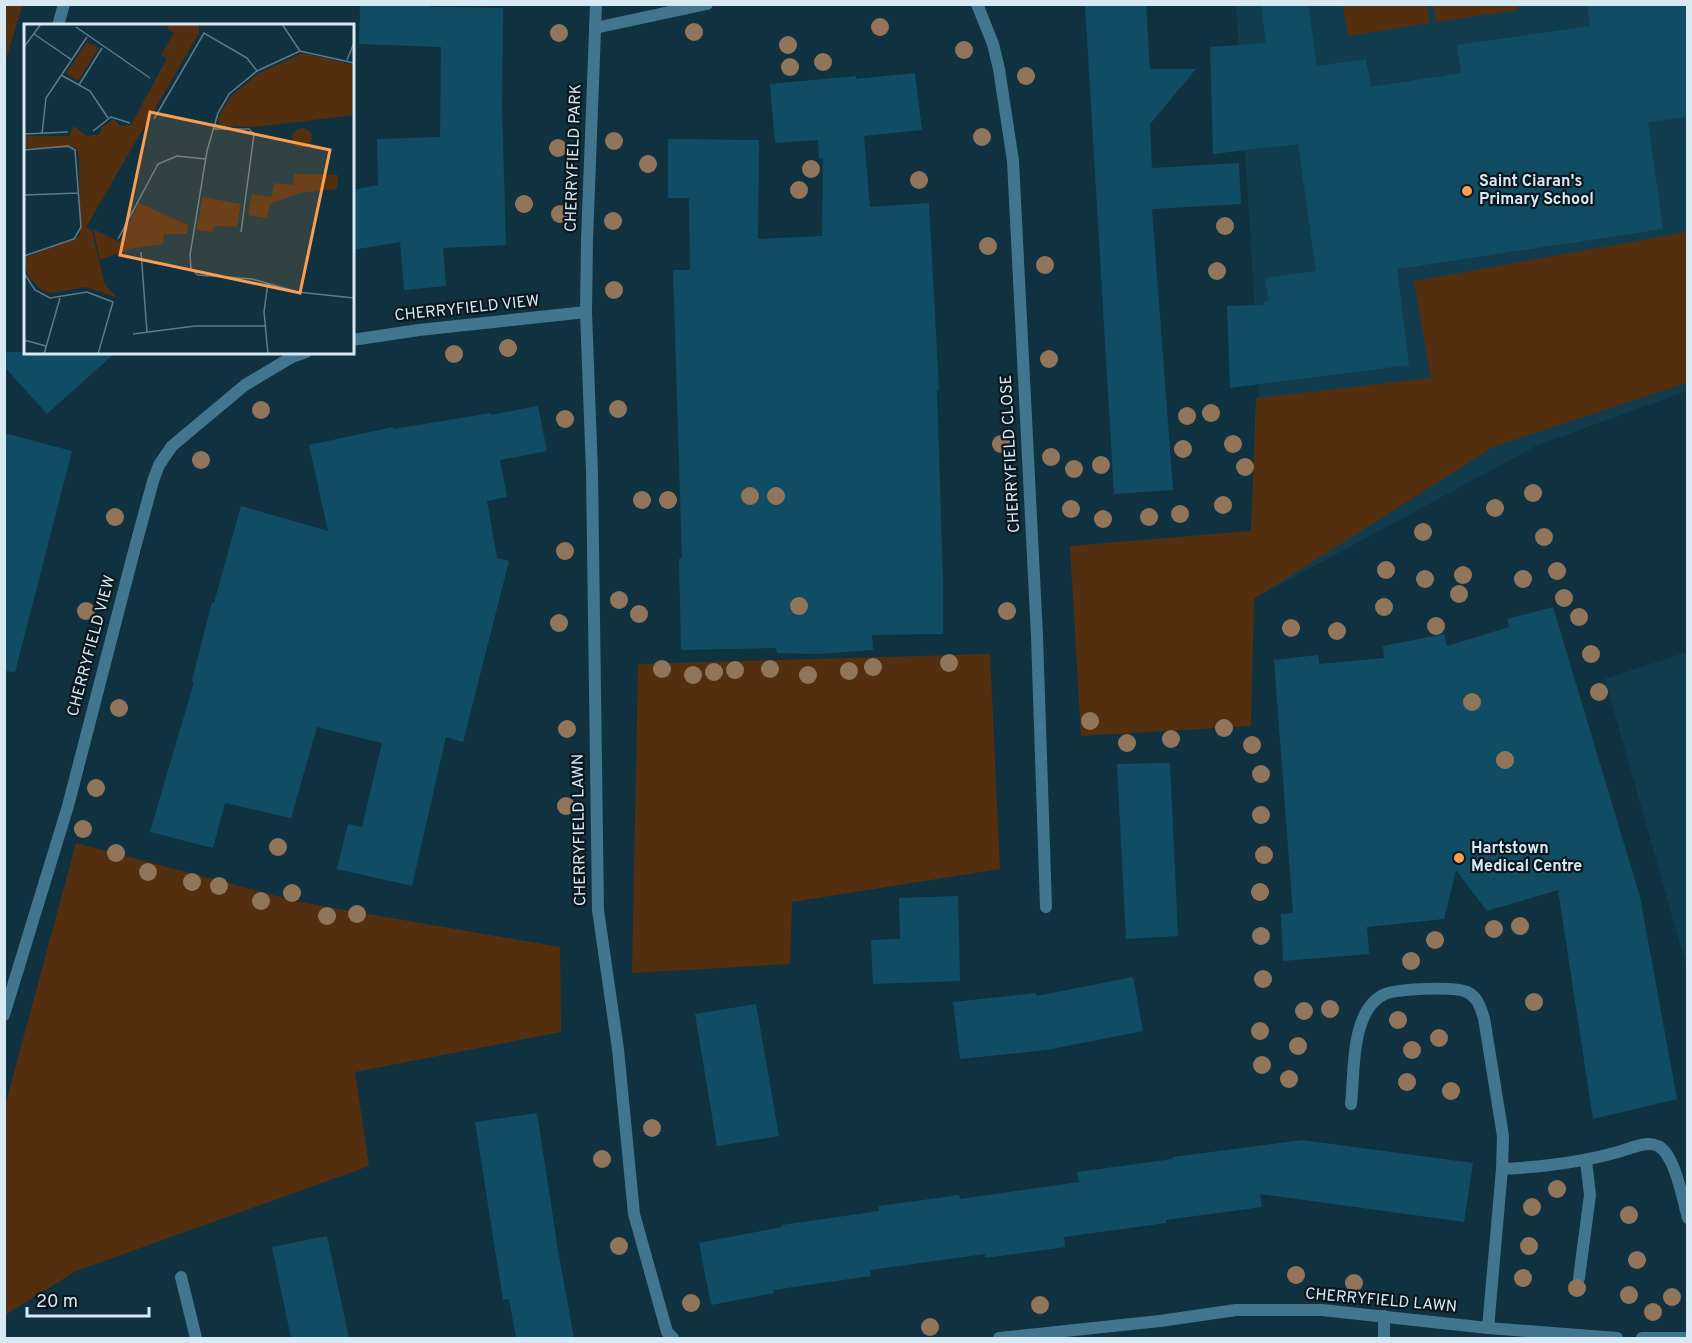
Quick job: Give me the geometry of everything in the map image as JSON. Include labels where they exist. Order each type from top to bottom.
[{"type":"street","points":[[59,24],[64,4]]},
{"type":"street","name":"CHERRYFIELD PARK","points":[[586,312],[596,4]]},
{"type":"street","points":[[595,28],[707,4]]},
{"type":"street","name":"CHERRYFIELD CLOSE","points":[[977,4],[993,44],[999,69],[1013,160],[1037,636],[1046,907]]},
{"type":"street","name":"CHERRYFIELD VIEW","points":[[354,340],[419,330],[586,312]]},
{"type":"street","name":"CHERRYFIELD LAWN","points":[[586,312],[592,472],[598,910],[618,1050],[634,1214],[667,1332],[673,1338]]},
{"type":"street","name":"CHERRYFIELD VIEW","points":[[4,1014],[68,806],[133,555],[159,465],[172,446],[245,385],[300,354]]},
{"type":"street","points":[[1352,1104],[1359,1028],[1373,1003],[1383,995],[1398,990],[1455,989],[1467,992],[1478,1001],[1484,1018],[1502,1118],[1503,1136],[1503,1169],[1488,1328]]},
{"type":"street","points":[[1503,1169],[1586,1161],[1649,1144],[1659,1146],[1673,1165],[1688,1218]]},
{"type":"street","points":[[1579,1278],[1590,1195],[1586,1161]]},
{"type":"street","points":[[181,1277],[196,1338]]},
{"type":"street","name":"CHERRYFIELD LAWN","points":[[999,1338],[1160,1321],[1236,1310],[1322,1310],[1488,1328],[1617,1338]]},
{"type":"street","points":[[1384,1316],[1384,1338]]},
{"type":"street","points":[[1642,1338],[1688,1338]]},
{"type":"shaded area","points":[[5,4],[28,5],[22,7],[5,62]]},
{"type":"shaded area","name":"Saint Ciaran's Primary School","points":[[1236,5],[1688,5],[1687,391],[1538,445],[1253,599],[1251,531],[1259,377]]},
{"type":"shaded area","points":[[1343,5],[1427,5],[1430,23],[1348,36]]},
{"type":"shaded area","points":[[1433,5],[1517,5],[1518,10],[1436,22]]},
{"type":"shaded area","points":[[1687,232],[1687,383],[1493,447],[1254,599],[1251,726],[1081,736],[1070,546],[1251,531],[1256,398],[1431,378],[1414,281]]},
{"type":"shaded area","points":[[1688,652],[1687,969],[1605,679]]},
{"type":"shaded area","points":[[990,654],[1000,869],[792,902],[790,964],[632,973],[638,664]]},
{"type":"shaded area","points":[[76,843],[299,902],[560,947],[561,1032],[355,1072],[369,1166],[76,1271],[5,1315],[5,1106]]},
{"type":"building","points":[[360,4],[430,4],[430,7],[503,8],[502,109],[506,245],[443,248],[446,286],[404,290],[400,242],[354,250],[354,190],[378,185],[377,139],[440,137],[441,47],[359,44]]},
{"type":"building","points":[[1085,4],[1146,4],[1150,69],[1196,69],[1150,124],[1152,168],[1239,163],[1241,204],[1152,209],[1173,490],[1114,494]]},
{"type":"building","points":[[1261,4],[1308,4],[1317,66],[1366,59],[1371,87],[1461,73],[1457,45],[1590,26],[1587,4],[1688,4],[1688,117],[1648,122],[1663,229],[1397,269],[1409,365],[1230,388],[1227,306],[1265,305],[1264,302],[1269,301],[1265,278],[1316,271],[1298,144],[1213,154],[1210,47],[1266,43]]},
{"type":"building","points":[[915,73],[922,130],[864,136],[870,207],[929,203],[939,390],[937,390],[943,634],[872,635],[873,650],[818,654],[777,653],[776,648],[681,650],[679,559],[682,558],[673,270],[690,270],[689,198],[668,198],[668,139],[759,140],[758,239],[822,236],[823,158],[819,159],[818,140],[775,143],[770,84]]},
{"type":"building","points":[[4,352],[114,354],[47,414],[4,366]]},
{"type":"building","points":[[538,406],[547,451],[500,460],[507,497],[487,501],[497,558],[509,561],[463,742],[446,737],[412,886],[337,869],[348,824],[362,827],[382,743],[317,727],[291,818],[225,803],[213,848],[150,832],[194,682],[192,681],[212,602],[214,603],[241,506],[328,531],[309,445],[393,427],[394,429],[491,413],[491,415]]},
{"type":"building","points":[[4,433],[72,451],[15,672],[4,671]]},
{"type":"building","name":"Hartstown Medical Centre","points":[[1553,607],[1640,897],[1677,1099],[1593,1119],[1558,890],[1487,911],[1456,870],[1444,919],[1367,927],[1369,954],[1283,961],[1281,914],[1293,913],[1274,660],[1318,655],[1319,664],[1384,658],[1383,646],[1444,634],[1447,646],[1509,627],[1507,619]]},
{"type":"building","points":[[1170,763],[1178,936],[1126,939],[1117,764]]},
{"type":"building","points":[[958,896],[960,981],[873,984],[871,940],[900,939],[899,898]]},
{"type":"building","points":[[1133,977],[1143,1031],[1046,1050],[960,1059],[953,1002],[1036,993],[1036,996]]},
{"type":"building","points":[[756,1004],[779,1136],[717,1146],[695,1014]]},
{"type":"building","points":[[537,1113],[574,1338],[516,1338],[509,1299],[503,1300],[475,1122]]},
{"type":"building","points":[[1302,1140],[1473,1163],[1464,1222],[1260,1194],[1262,1207],[1064,1237],[1065,1247],[985,1258],[985,1254],[870,1270],[871,1276],[773,1290],[774,1293],[711,1305],[699,1243],[782,1227],[782,1225],[879,1211],[879,1206],[959,1195],[960,1199],[1079,1182],[1077,1172]]},
{"type":"building","points":[[327,1236],[349,1338],[291,1338],[272,1247]]},
{"type":"place","name":"Saint Ciaran's Primary School","points":[[1467,191]]},
{"type":"place","name":"Hartstown Medical Centre","points":[[1459,858]]}]
